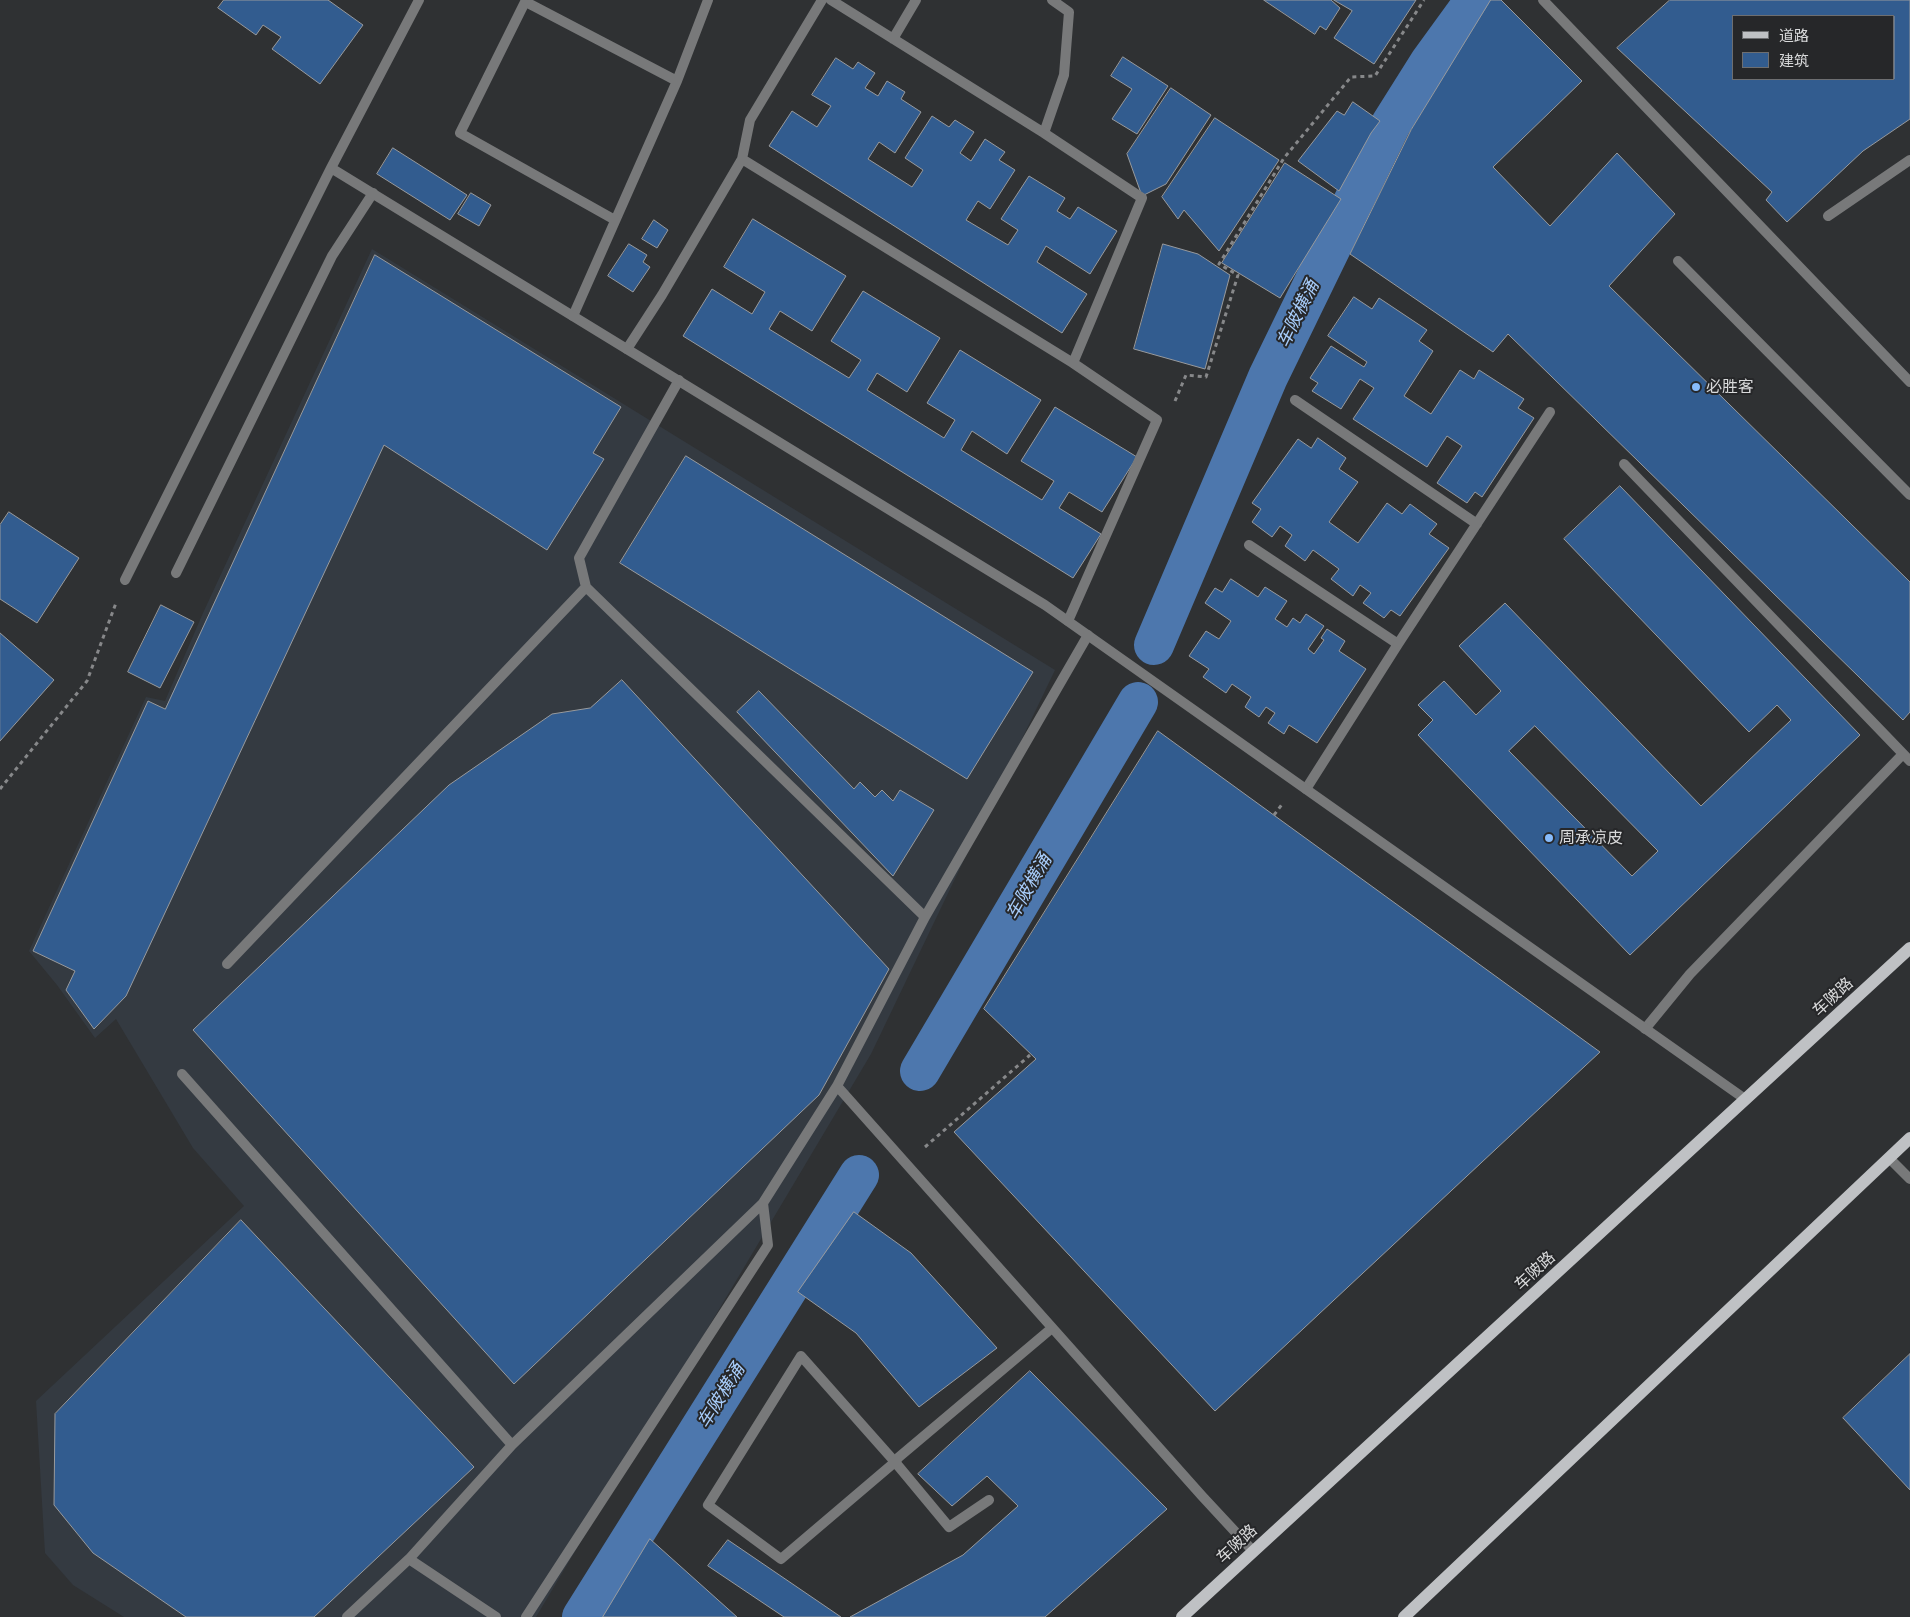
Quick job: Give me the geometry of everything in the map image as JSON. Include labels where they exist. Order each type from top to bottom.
[{"type":"main road","name":"车陂路","points":[[1182,1617],[1910,948]]},
{"type":"main road","points":[[1404,1617],[1910,1138]]},
{"type":"street","points":[[124,580],[331,168],[419,0]]},
{"type":"street","points":[[573,316],[677,81],[708,0]]},
{"type":"street","points":[[627,349],[662,295],[742,159],[750,120],[822,0]]},
{"type":"street","points":[[831,0],[1044,133],[1142,198],[1072,363]]},
{"type":"street","points":[[893,39],[916,0]]},
{"type":"street","points":[[1044,133],[1064,74],[1069,12],[1052,0]]},
{"type":"street","points":[[1543,0],[1910,382]]},
{"type":"street","points":[[615,220],[460,133],[526,1],[677,81]]},
{"type":"street","points":[[742,159],[1072,363],[1157,420],[1068,621]]},
{"type":"street","points":[[1828,216],[1910,160]]},
{"type":"street","points":[[331,168],[1045,605],[1745,1099]]},
{"type":"street","points":[[176,573],[332,256],[372,193]]},
{"type":"street","points":[[1678,261],[1910,495]]},
{"type":"street","points":[[679,380],[578,558],[586,587],[926,917]]},
{"type":"street","points":[[1295,400],[1477,524]]},
{"type":"street","points":[[1306,789],[1398,644],[1550,412]]},
{"type":"street","points":[[1624,464],[1907,758],[1690,974],[1645,1029]]},
{"type":"street","points":[[1249,545],[1398,644]]},
{"type":"street","points":[[227,964],[586,587]]},
{"type":"street","points":[[347,1617],[409,1559],[512,1445],[764,1203],[838,1086],[926,917],[1088,635]]},
{"type":"street","points":[[182,1074],[512,1445]]},
{"type":"street","points":[[838,1086],[1253,1551]]},
{"type":"street","points":[[1889,1158],[1910,1179]]},
{"type":"street","points":[[526,1617],[768,1245],[764,1203]]},
{"type":"street","points":[[989,1500],[949,1527],[895,1462],[801,1356],[708,1506],[781,1559],[895,1462],[1052,1328]]},
{"type":"street","points":[[409,1559],[496,1617]]},
{"type":"path","points":[[1172,408],[1186,374],[1206,377],[1238,275],[1219,264],[1284,158],[1351,77],[1374,76],[1424,0]]},
{"type":"path","points":[[0,789],[87,682],[124,580]]},
{"type":"path","points":[[907,1164],[1030,1055]]},
{"type":"shaded area","points":[[372,249],[1055,670],[871,1054],[536,1617],[124,1617],[73,1585],[45,1553],[36,1401],[244,1206],[193,1148],[116,1019],[95,1038],[57,985],[29,951],[146,697],[165,701],[203,613]]},
{"type":"building","points":[[224,0],[328,0],[363,25],[320,84],[272,49],[281,37],[263,25],[256,35],[218,8]]},
{"type":"building","points":[[1264,0],[1331,0],[1340,8],[1326,30],[1320,26],[1315,34]]},
{"type":"building","points":[[1334,0],[1416,0],[1374,64],[1334,38],[1352,11]]},
{"type":"building","points":[[1491,0],[1501,0],[1582,81],[1493,167],[1550,226],[1617,153],[1675,214],[1609,286],[1910,582],[1910,712],[1903,720],[1508,334],[1493,352],[1350,254],[1411,130]]},
{"type":"building","points":[[1670,0],[1910,0],[1910,119],[1863,151],[1787,222],[1766,200],[1772,192],[1617,48]]},
{"type":"building","points":[[1123,57],[1168,86],[1137,134],[1112,119],[1132,89],[1111,76]]},
{"type":"building","points":[[836,58],[853,69],[858,62],[875,73],[865,88],[878,96],[887,81],[905,92],[901,99],[921,112],[895,153],[879,142],[868,159],[912,187],[923,170],[905,158],[932,116],[949,127],[955,120],[974,132],[960,153],[971,161],[985,139],[1005,152],[999,160],[1015,170],[990,209],[978,201],[966,220],[1008,245],[1018,230],[1001,219],[1029,176],[1065,198],[1057,211],[1070,219],[1078,207],[1117,231],[1090,274],[1046,246],[1037,262],[1087,294],[1062,333],[769,146],[792,111],[817,127],[831,106],[812,95]]},
{"type":"building","points":[[1171,88],[1211,115],[1166,184],[1142,196],[1127,154]]},
{"type":"building","points":[[1353,102],[1380,121],[1371,133],[1339,191],[1298,161],[1337,111],[1344,115]]},
{"type":"building","points":[[1215,118],[1279,160],[1219,251],[1184,210],[1178,219],[1162,197]]},
{"type":"building","points":[[393,148],[467,195],[450,220],[377,174]]},
{"type":"building","points":[[1285,163],[1341,199],[1280,298],[1222,263]]},
{"type":"building","points":[[471,193],[491,205],[479,226],[458,214]]},
{"type":"building","points":[[753,219],[846,276],[812,331],[780,311],[769,329],[849,378],[861,360],[831,341],[863,291],[940,338],[907,392],[877,373],[867,390],[944,438],[955,420],[927,403],[960,350],[1041,400],[1007,454],[972,431],[961,450],[1042,500],[1054,481],[1021,461],[1055,407],[1137,457],[1102,512],[1069,492],[1059,508],[1101,534],[1073,578],[683,336],[712,289],[752,314],[765,292],[724,267]]},
{"type":"building","points":[[654,220],[668,230],[657,248],[642,239]]},
{"type":"building","points":[[629,244],[647,255],[643,262],[650,267],[633,292],[608,276]]},
{"type":"building","points":[[1163,244],[1198,254],[1230,275],[1205,369],[1134,349]]},
{"type":"building","points":[[375,255],[621,407],[593,453],[604,459],[547,550],[384,445],[126,996],[94,1029],[66,990],[75,971],[33,951],[148,701],[165,709]]},
{"type":"building","points":[[1354,297],[1372,309],[1379,298],[1427,330],[1419,341],[1433,351],[1404,396],[1431,414],[1460,370],[1474,379],[1479,370],[1524,399],[1518,408],[1534,418],[1482,497],[1475,492],[1467,503],[1437,483],[1462,446],[1447,436],[1427,467],[1353,419],[1374,388],[1360,379],[1341,409],[1312,391],[1318,383],[1310,378],[1331,346],[1364,367],[1367,362],[1328,336]]},
{"type":"building","points":[[1318,438],[1346,458],[1339,469],[1358,482],[1329,522],[1358,543],[1387,503],[1402,514],[1410,504],[1437,524],[1429,534],[1449,548],[1400,616],[1391,610],[1384,618],[1363,603],[1371,593],[1360,585],[1353,596],[1331,579],[1339,569],[1313,550],[1305,561],[1285,546],[1292,535],[1280,526],[1272,537],[1252,522],[1261,509],[1252,503],[1298,439],[1311,448]]},
{"type":"building","points":[[686,456],[1033,672],[967,779],[620,563]]},
{"type":"building","points":[[1620,486],[1860,735],[1630,955],[1418,735],[1433,720],[1418,705],[1444,681],[1476,715],[1501,691],[1459,646],[1505,603],[1701,806],[1791,720],[1777,705],[1749,732],[1564,539]],"holes":[[[1535,726],[1658,851],[1632,876],[1509,751]]]},
{"type":"building","points":[[9,512],[79,558],[37,623],[0,599],[0,525]]},
{"type":"building","points":[[1231,579],[1258,597],[1265,587],[1287,601],[1275,619],[1287,627],[1293,618],[1300,623],[1306,614],[1324,626],[1308,649],[1314,654],[1324,640],[1321,638],[1327,629],[1345,641],[1339,651],[1366,669],[1317,743],[1289,725],[1284,734],[1268,723],[1275,713],[1266,707],[1259,717],[1245,707],[1251,697],[1232,684],[1226,693],[1203,677],[1209,669],[1189,656],[1206,631],[1219,639],[1231,621],[1205,603],[1215,588],[1222,592]]},
{"type":"building","points":[[161,605],[194,622],[160,688],[128,672]]},
{"type":"building","points":[[0,633],[54,680],[0,741]]},
{"type":"building","points":[[622,680],[889,969],[819,1095],[514,1384],[193,1030],[449,785],[552,714],[590,708]]},
{"type":"building","points":[[759,691],[854,789],[860,782],[875,797],[882,790],[893,801],[900,790],[934,810],[893,876],[737,712]]},
{"type":"building","points":[[1158,731],[1600,1052],[1215,1411],[954,1132],[1036,1059],[984,1009]]},
{"type":"building","points":[[854,1212],[911,1253],[997,1348],[919,1407],[856,1333],[798,1292]]},
{"type":"building","points":[[241,1220],[474,1467],[314,1617],[186,1617],[93,1553],[54,1505],[55,1414]]},
{"type":"building","points":[[1910,1354],[1910,1490],[1843,1418]]},
{"type":"building","points":[[1030,1371],[1167,1509],[1045,1617],[850,1617],[963,1555],[1018,1506],[987,1476],[952,1506],[918,1474]]},
{"type":"building","points":[[650,1539],[737,1617],[603,1617]]},
{"type":"building","points":[[728,1540],[841,1617],[784,1617],[708,1566]]},
{"type":"waterway","name":"车陂横涌","points":[[1154,645],[1268,377],[1391,124],[1430,62],[1475,0]]},
{"type":"waterway","name":"车陂横涌","points":[[920,1071],[1138,702]]},
{"type":"waterway","name":"车陂横涌","points":[[582,1617],[859,1175]]},
{"type":"place","name":"必胜客","points":[[1696,387]]},
{"type":"place","name":"周承凉皮","points":[[1549,838]]}]
